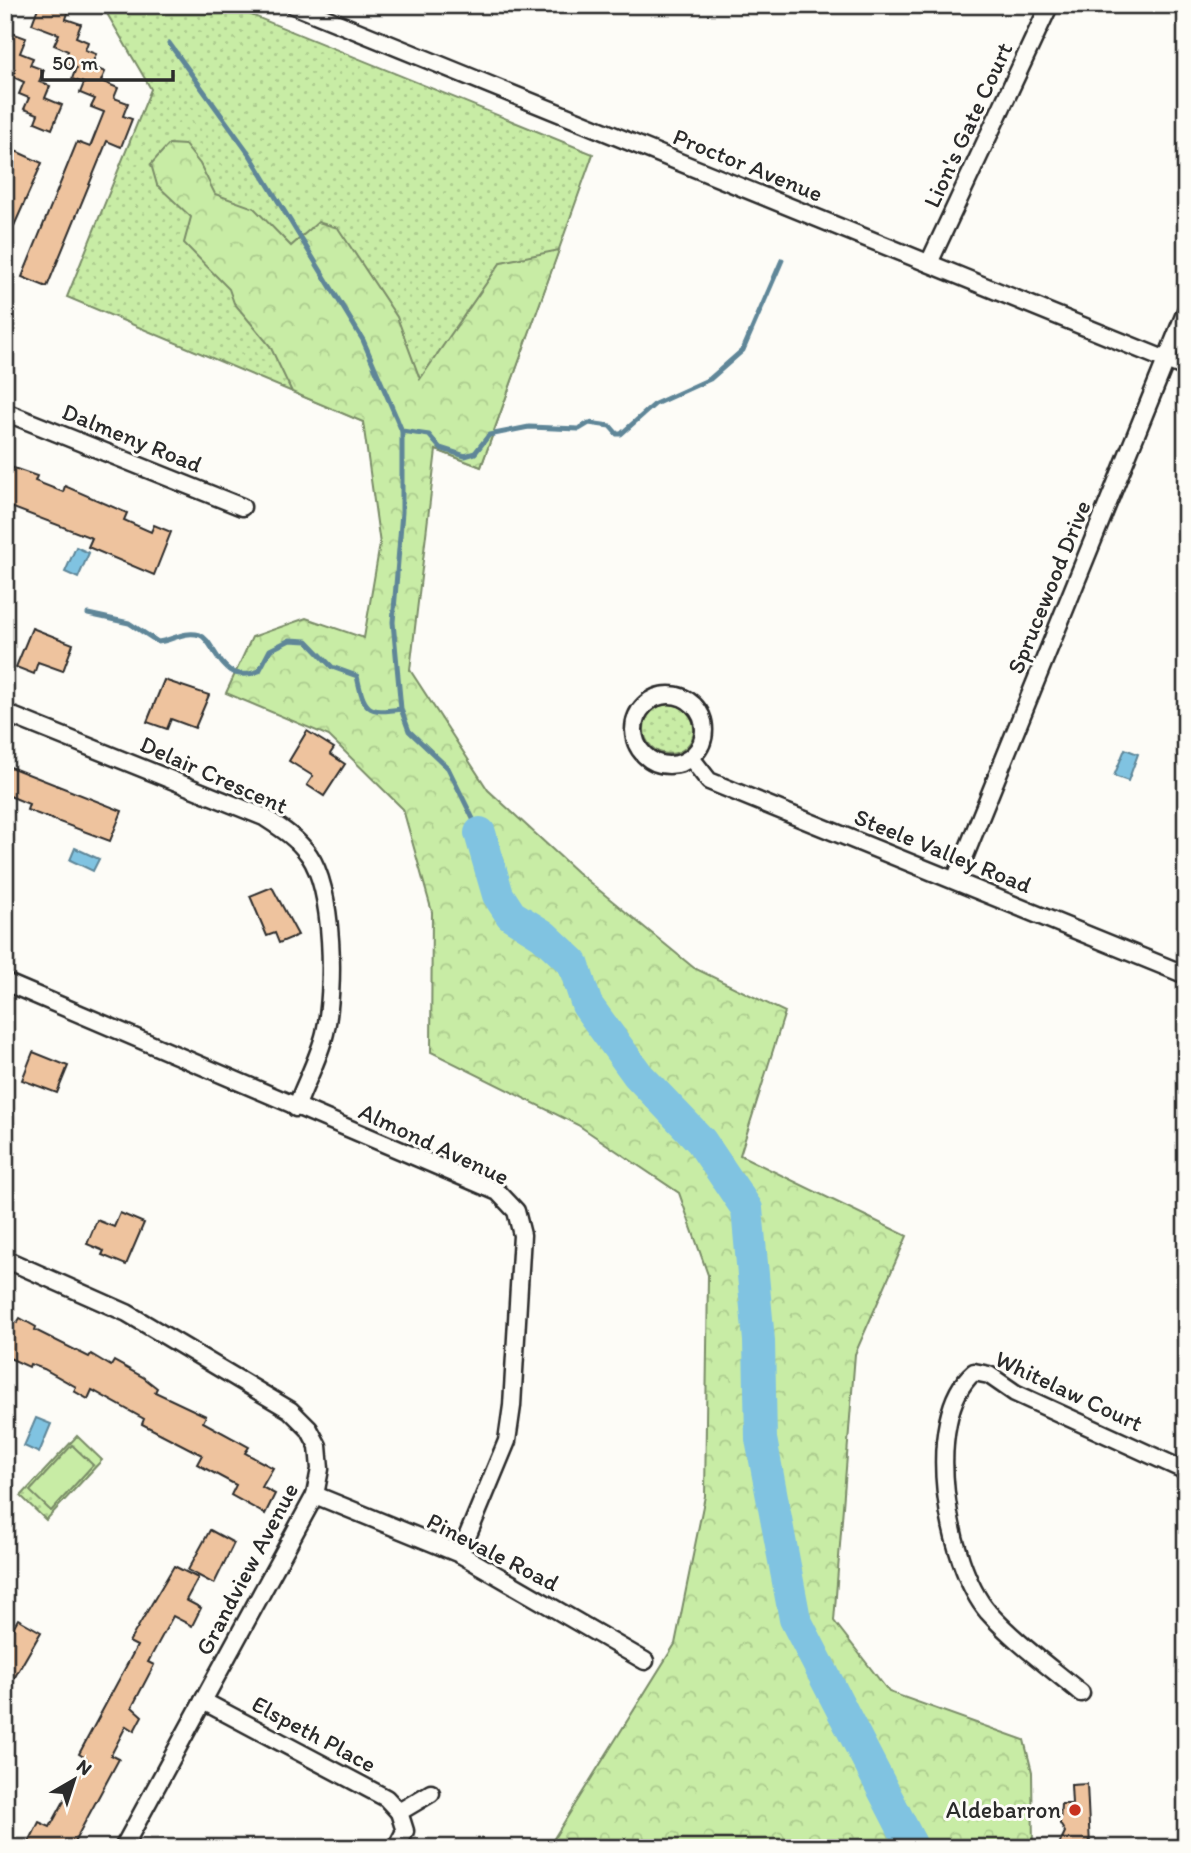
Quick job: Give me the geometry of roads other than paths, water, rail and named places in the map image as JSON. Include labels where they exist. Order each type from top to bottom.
[{"type":"street","name":"Proctor Avenue","points":[[293,5],[1186,368]]},
{"type":"street","name":"Lion's Gate Court","points":[[929,263],[1049,6]]},
{"type":"street","name":"Sprucewood Drive","points":[[955,880],[1186,312]]},
{"type":"street","name":"Dalmeny Road","points":[[5,412],[242,507]]},
{"type":"street","points":[[668,694],[682,696],[694,704],[702,715],[705,729],[703,743],[691,758],[670,766],[656,764],[644,756],[636,745],[633,731],[635,717],[643,705],[654,697],[668,694]]},
{"type":"street","name":"Delair Crescent","points":[[5,713],[264,817],[291,835],[309,855],[327,898],[331,1002],[324,1035],[296,1108]]},
{"type":"street","name":"Steele Valley Road","points":[[691,758],[709,781],[1186,975]]},
{"type":"street","name":"Almond Avenue","points":[[5,982],[498,1192],[516,1211],[522,1235],[512,1406],[507,1441],[460,1554]]},
{"type":"street","name":"Grandview Avenue","points":[[5,1259],[127,1313],[290,1410],[309,1429],[318,1446],[320,1469],[314,1495],[122,1848]]},
{"type":"street","name":"Whitelaw Court","points":[[1081,1693],[988,1611],[973,1588],[953,1527],[946,1490],[943,1453],[951,1402],[962,1382],[974,1372],[989,1375],[1015,1394],[1186,1471]]},
{"type":"street","name":"Pinevale Road","points":[[314,1495],[460,1554],[645,1661]]},
{"type":"street","name":"Elspeth Place","points":[[203,1701],[386,1798],[399,1812]]},
{"type":"street","points":[[396,1848],[405,1830],[399,1812],[431,1793]]},
{"type":"water","points":[[76,547],[89,553],[78,578],[65,572]]},
{"type":"water","points":[[1125,749],[1138,754],[1128,781],[1114,776]]},
{"type":"water","points":[[75,848],[99,859],[93,871],[70,860]]},
{"type":"water","points":[[36,1418],[51,1424],[39,1453],[24,1446]]},
{"type":"waterway","points":[[169,43],[250,155],[363,340],[402,431],[402,512],[393,622],[401,709]]},
{"type":"waterway","points":[[402,431],[429,435],[440,448],[465,456],[475,453],[489,435],[529,427],[579,429],[589,423],[610,426],[617,434],[621,434],[655,404],[710,379],[743,350],[782,260]]},
{"type":"waterway","points":[[88,614],[129,623],[158,642],[183,635],[200,635],[220,661],[235,673],[259,671],[270,650],[290,640],[307,641],[332,667],[357,676],[362,696],[369,707],[381,711],[401,709],[409,731],[448,768],[480,833]]},
{"type":"waterway","points":[[480,833],[498,895],[511,915],[543,935],[573,963],[587,1005],[638,1075],[701,1141],[747,1209],[759,1341],[761,1439],[795,1619],[913,1848]]},
{"type":"place","name":"Aldebarron","points":[[1075,1810]]}]
